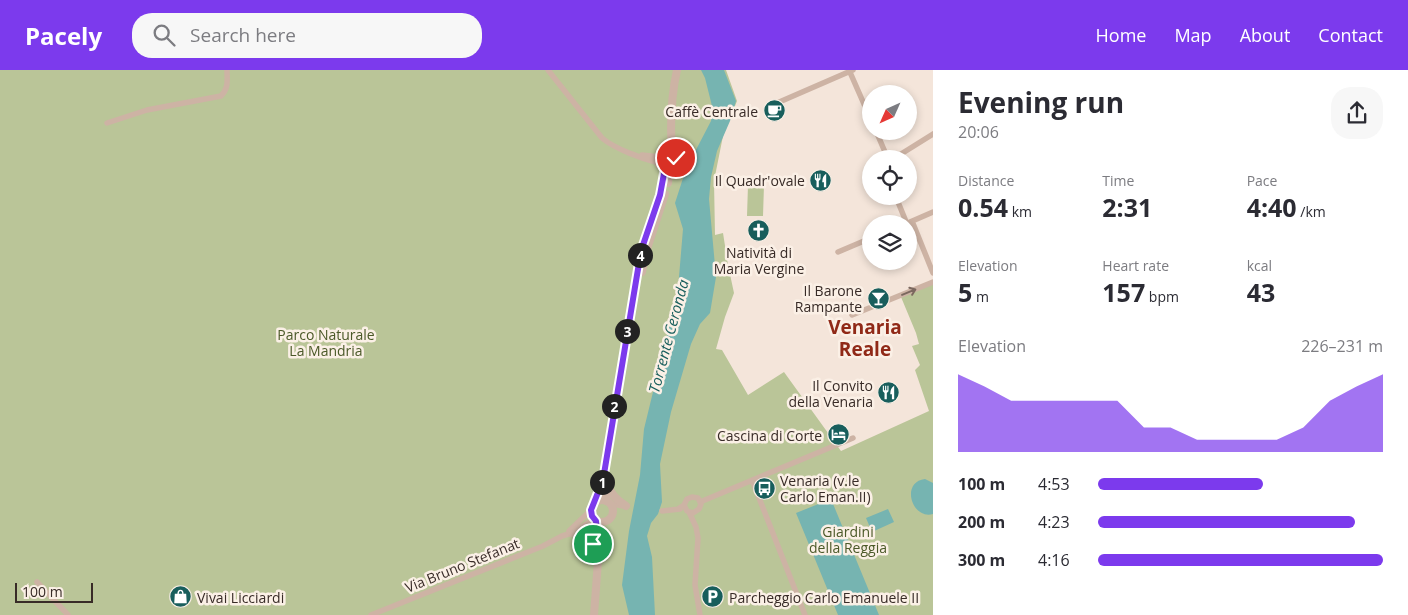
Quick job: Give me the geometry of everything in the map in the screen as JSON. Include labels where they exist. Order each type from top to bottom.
[{"type":"street","points":[[107,123],[147,110],[221,96],[228,84],[226,70]]},
{"type":"street","points":[[548,70],[602,138],[633,154],[665,160]]},
{"type":"street","points":[[594,615],[598,548],[593,506],[603,480],[641,251],[660,195],[677,70]]},
{"type":"street","points":[[777,103],[851,70],[862,98]]},
{"type":"street","points":[[907,150],[933,134]]},
{"type":"street","points":[[595,520],[606,522],[612,518],[606,481],[646,252],[665,196],[665,160]]},
{"type":"street","points":[[917,219],[933,212]]},
{"type":"street","points":[[917,239],[933,272]]},
{"type":"street","points":[[838,252],[862,242]]},
{"type":"street","points":[[852,315],[933,282]]},
{"type":"street","points":[[700,502],[853,438]]},
{"type":"street","points":[[752,480],[805,615]]},
{"type":"street","points":[[606,481],[610,491],[619,501],[628,506]]},
{"type":"street","points":[[696,527],[686,509],[687,499],[692,497],[698,498],[700,502],[696,527],[698,538],[694,585],[700,615]]},
{"type":"street","points":[[593,506],[600,500],[610,505],[628,506]]},
{"type":"street","name":"Via Bruno Stefanat","points":[[562,536],[579,522],[593,506]]},
{"type":"street","points":[[662,511],[686,509],[693,513],[698,511]]},
{"type":"street","name":"Via Bruno Stefanat","points":[[371,615],[543,546],[595,520]]},
{"type":"street","points":[[598,561],[606,522]]},
{"type":"street","points":[[572,533],[584,537],[598,548]]},
{"type":"street","points":[[37,582],[68,615]]},
{"type":"green space","name":"Parco Naturale La Mandria","points":[[0,70],[726,70],[737,101],[723,136],[714,181],[715,235],[723,233],[734,293],[716,349],[722,350],[748,395],[784,372],[841,451],[929,411],[915,370],[920,365],[912,346],[919,344],[901,297],[933,284],[933,615],[0,615]]},
{"type":"green space","points":[[748,185],[764,185],[763,216],[747,216]]},
{"type":"water","name":"Torrente Ceronda","points":[[701,70],[724,70],[736,101],[717,151],[711,177],[709,199],[716,277],[710,313],[700,324],[691,344],[671,412],[660,464],[662,502],[658,514],[651,523],[647,536],[652,557],[655,615],[629,615],[622,585],[629,531],[640,475],[644,429],[678,289],[683,229],[675,203],[686,169],[711,121],[713,110],[705,78]]},
{"type":"water","points":[[925,479],[933,483],[933,514],[919,511],[912,500],[911,493],[913,487],[917,482]]},
{"type":"water","points":[[831,499],[879,615],[838,615],[796,513]]},
{"type":"water","points":[[888,509],[894,522],[872,532],[866,518]]},
{"type":"place","name":"Caffè Centrale","points":[[774,111]]},
{"type":"place","name":"Il Quadr'ovale","points":[[821,180]]},
{"type":"place","name":"Natività di Maria Vergine","points":[[759,230]]},
{"type":"place","name":"Il Barone Rampante","points":[[878,298]]},
{"type":"place","name":"Il Convito della Venaria","points":[[889,393]]},
{"type":"place","name":"Cascina di Corte","points":[[838,435]]},
{"type":"place","name":"Venaria (v.le Carlo Eman.II)","points":[[764,488]]},
{"type":"place","name":"Vivai Licciardi","points":[[181,597]]},
{"type":"place","name":"Parcheggio Carlo Emanuele II","points":[[713,597]]},
{"type":"district","name":"Venaria Reale","points":[[865,338]]},
{"type":"route","points":[[593,544],[598,548],[598,530],[596,521],[591,513],[591,507],[595,502],[603,480],[641,251],[660,195],[665,168],[670,169],[676,163],[676,158]]},
{"type":"park label","name":"Giardini della Reggia","points":[[848,540]]}]
